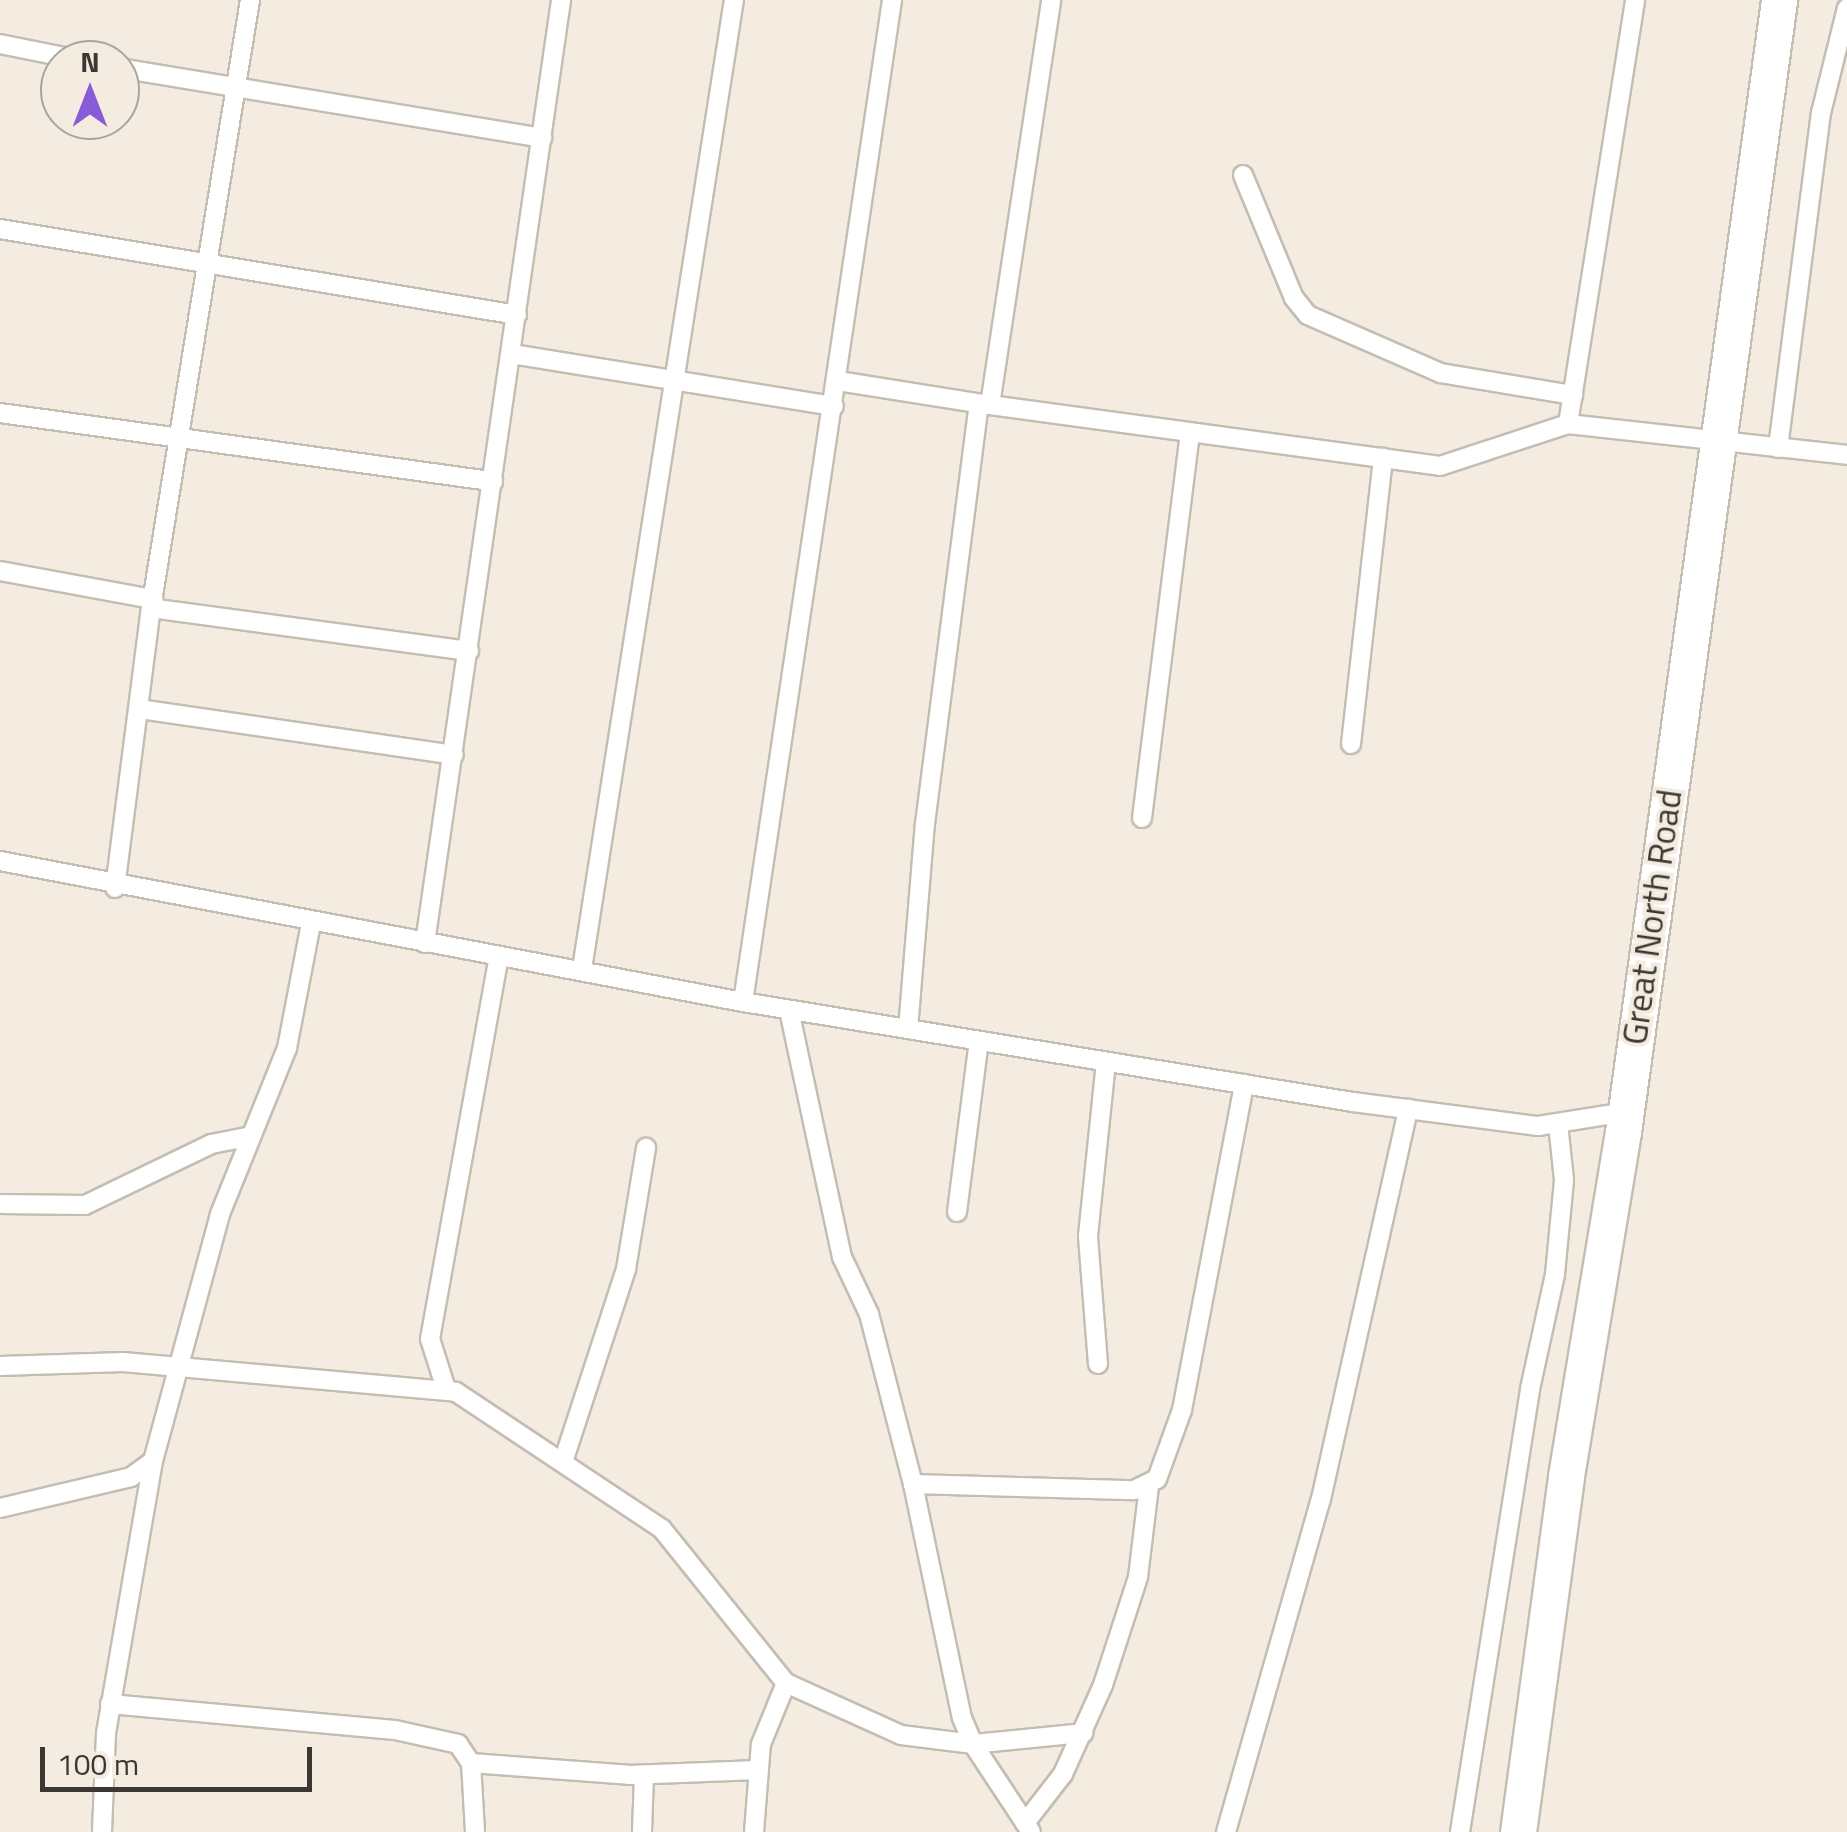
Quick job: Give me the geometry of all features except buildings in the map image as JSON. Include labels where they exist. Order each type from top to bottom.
[{"type":"highway","name":"Great North Road","points":[[1518,1832],[1566,1476],[1625,1112],[1778,0]]},
{"type":"street","points":[[115,888],[152,604],[240,92],[250,0]]},
{"type":"street","points":[[425,943],[470,651],[560,0]]},
{"type":"street","points":[[582,970],[734,0]]},
{"type":"street","points":[[742,1002],[838,381],[892,0]]},
{"type":"street","points":[[908,1028],[924,824],[984,404],[1051,0]]},
{"type":"street","points":[[1568,424],[1635,0]]},
{"type":"street","points":[[1778,448],[1821,113],[1847,8]]},
{"type":"street","points":[[0,44],[40,52]]},
{"type":"street","points":[[140,72],[240,92],[542,138]]},
{"type":"street","points":[[1244,176],[1294,298],[1308,315],[1441,374],[1573,395]]},
{"type":"street","points":[[0,228],[517,315]]},
{"type":"street","points":[[512,354],[834,406]]},
{"type":"street","points":[[838,381],[1190,435],[1440,466],[1568,424],[1847,456]]},
{"type":"street","points":[[0,413],[493,481]]},
{"type":"street","points":[[1142,818],[1190,435]]},
{"type":"street","points":[[1351,744],[1383,458]]},
{"type":"street","points":[[0,571],[152,604],[470,651]]},
{"type":"street","points":[[138,709],[454,755]]},
{"type":"street","points":[[0,862],[115,888],[742,1002],[1244,1084],[1508,1124],[1558,1124],[1625,1112]]},
{"type":"street","points":[[102,1832],[110,1704],[153,1461],[174,1369],[246,1137],[286,1048],[311,923]]},
{"type":"street","points":[[446,1389],[430,1339],[500,956]]},
{"type":"street","points":[[789,1010],[842,1257],[870,1314],[973,1744],[1028,1828],[1084,1733],[1131,1604],[1149,1486],[1165,1466],[1182,1410],[1244,1084]]},
{"type":"street","points":[[957,1212],[979,1041]]},
{"type":"street","points":[[1098,1364],[1088,1236],[1106,1062]]},
{"type":"street","points":[[1226,1832],[1321,1498],[1408,1109]]},
{"type":"street","points":[[1460,1832],[1530,1389],[1555,1274],[1564,1180],[1558,1124]]},
{"type":"street","points":[[0,1204],[84,1205],[211,1144],[246,1137]]},
{"type":"street","points":[[564,1458],[626,1269],[646,1148]]},
{"type":"street","points":[[0,1366],[123,1362],[446,1389],[564,1458],[662,1529],[786,1683],[901,1734],[973,1744],[1084,1733]]},
{"type":"street","points":[[0,1508],[131,1477],[153,1461]]},
{"type":"street","points":[[912,1484],[1149,1486]]},
{"type":"street","points":[[754,1832],[758,1770],[768,1722],[786,1683]]},
{"type":"street","points":[[110,1704],[394,1730],[458,1744],[471,1762],[474,1832]]},
{"type":"street","points":[[471,1762],[644,1775],[758,1770]]},
{"type":"street","points":[[642,1832],[644,1775]]}]
